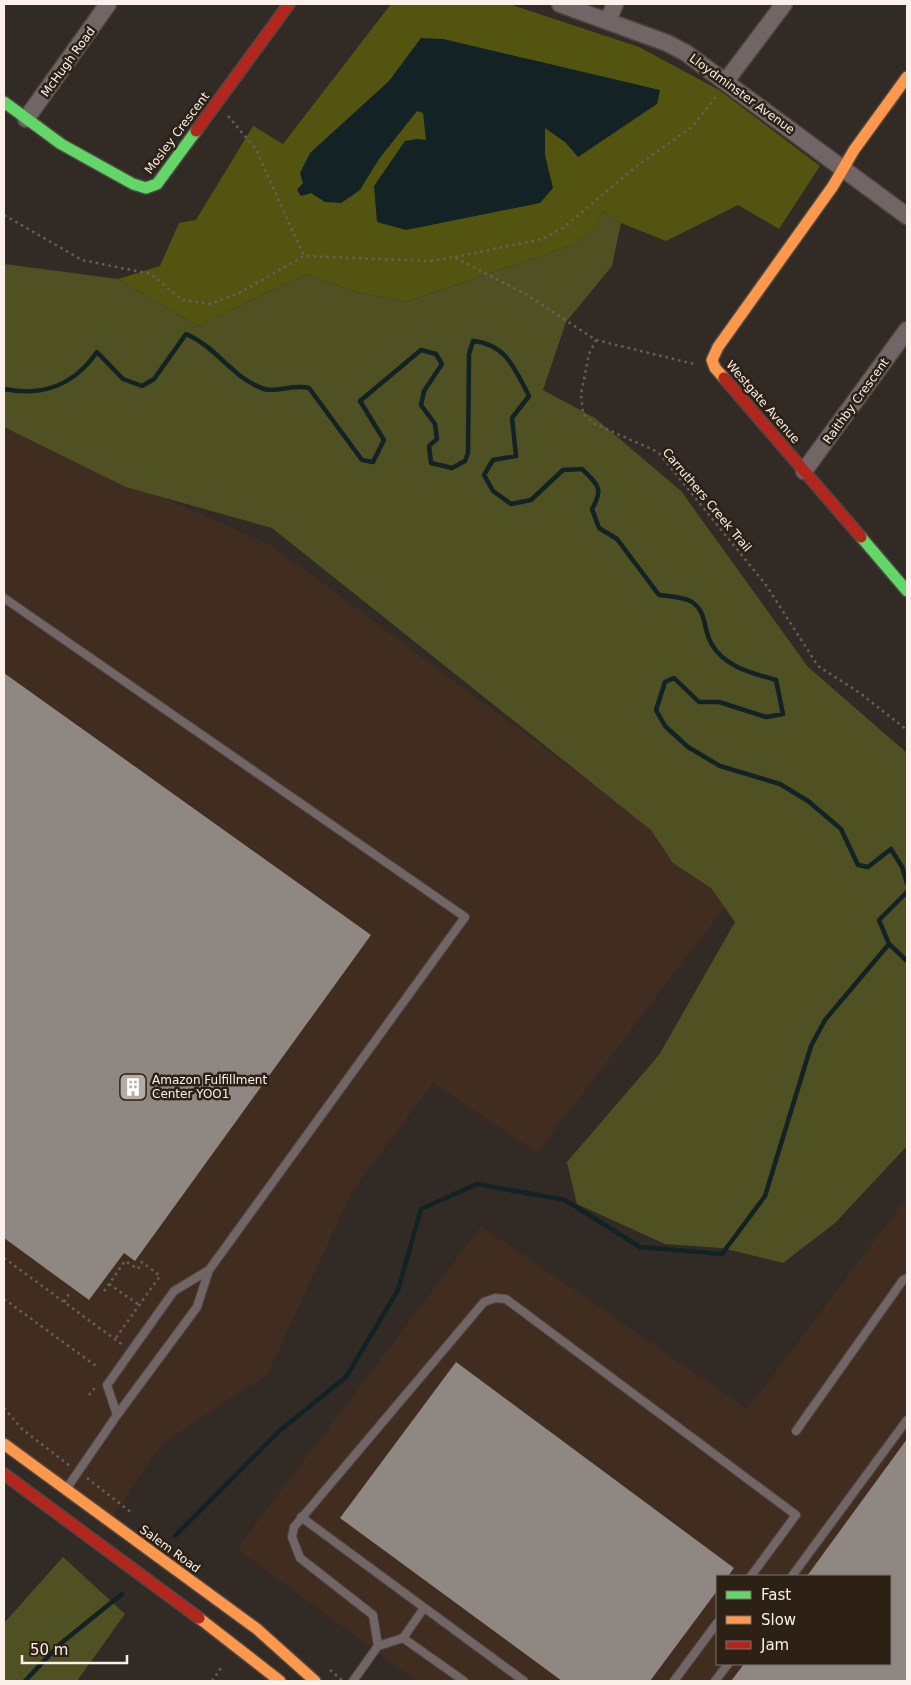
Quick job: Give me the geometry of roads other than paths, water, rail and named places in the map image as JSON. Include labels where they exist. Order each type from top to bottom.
[{"type":"street","name":"McHugh Road","points":[[26,119],[108,4]]},
{"type":"street","name":"Mosley Crescent","points":[[4,102],[61,144],[133,184],[146,188],[158,184],[289,4]]},
{"type":"street","name":"Lloydminster Avenue","points":[[560,4],[667,43],[686,52],[907,216]]},
{"type":"street","points":[[608,21],[615,4]]},
{"type":"street","points":[[726,81],[784,4]]},
{"type":"street","name":"Westgate Avenue","points":[[905,582],[804,471],[715,368],[712,360],[718,347],[844,168],[854,150],[907,77]]},
{"type":"street","name":"Raithby Crescent","points":[[804,471],[907,330]]},
{"type":"street","name":"Salem Road","points":[[4,1444],[257,1629],[315,1681]]},
{"type":"street","points":[[4,1474],[280,1681]]},
{"type":"lane","points":[[4,598],[465,917],[209,1270],[197,1307],[117,1415],[66,1490]]},
{"type":"lane","points":[[117,1415],[107,1385],[174,1291],[209,1270]]},
{"type":"lane","points":[[796,1432],[903,1280],[907,1278]]},
{"type":"lane","points":[[378,1646],[373,1615],[300,1558],[292,1537],[294,1527],[484,1302],[494,1298],[506,1299],[796,1515],[752,1575]]},
{"type":"lane","points":[[793,1575],[907,1420]]},
{"type":"lane","points":[[301,1517],[524,1681]]},
{"type":"lane","points":[[353,1681],[378,1646],[403,1638],[424,1608]]},
{"type":"lane","points":[[674,1681],[716,1623]]},
{"type":"lane","points":[[403,1638],[464,1681]]},
{"type":"lane","points":[[715,1681],[727,1665]]},
{"type":"waterway","points":[[4,389],[32,391],[45,390],[57,386],[78,373],[97,352],[123,379],[142,386],[154,379],[186,334],[207,347],[243,378],[264,389],[309,388],[362,460],[373,462],[384,440],[360,401],[421,350],[436,354],[442,364],[424,391],[421,405],[435,424],[437,439],[429,446],[431,463],[452,468],[465,461],[468,453],[469,354],[473,341],[494,347],[508,359],[529,396],[512,418],[516,456],[493,460],[484,475],[493,491],[511,504],[531,500],[563,470],[582,469],[597,487],[598,496],[592,509],[599,528],[617,539],[659,595],[681,598],[692,602],[700,611],[711,643],[723,658],[739,668],[776,680],[783,714],[766,717],[719,702],[699,702],[674,678],[665,682],[656,710],[665,726],[688,747],[720,766],[780,784],[808,801],[841,829],[858,865],[868,867],[891,849],[902,867],[907,883]]},
{"type":"waterway","points":[[907,892],[879,920],[889,944],[907,961]]},
{"type":"waterway","points":[[175,1536],[278,1432],[346,1377],[398,1290],[421,1209],[477,1184],[565,1200],[640,1247],[722,1254],[765,1196],[811,1046],[825,1020],[889,944]]},
{"type":"waterway","points":[[25,1681],[60,1644],[122,1594]]},
{"type":"place","name":"Amazon Fulfillment Center YOO1","points":[[133,1087]]}]
